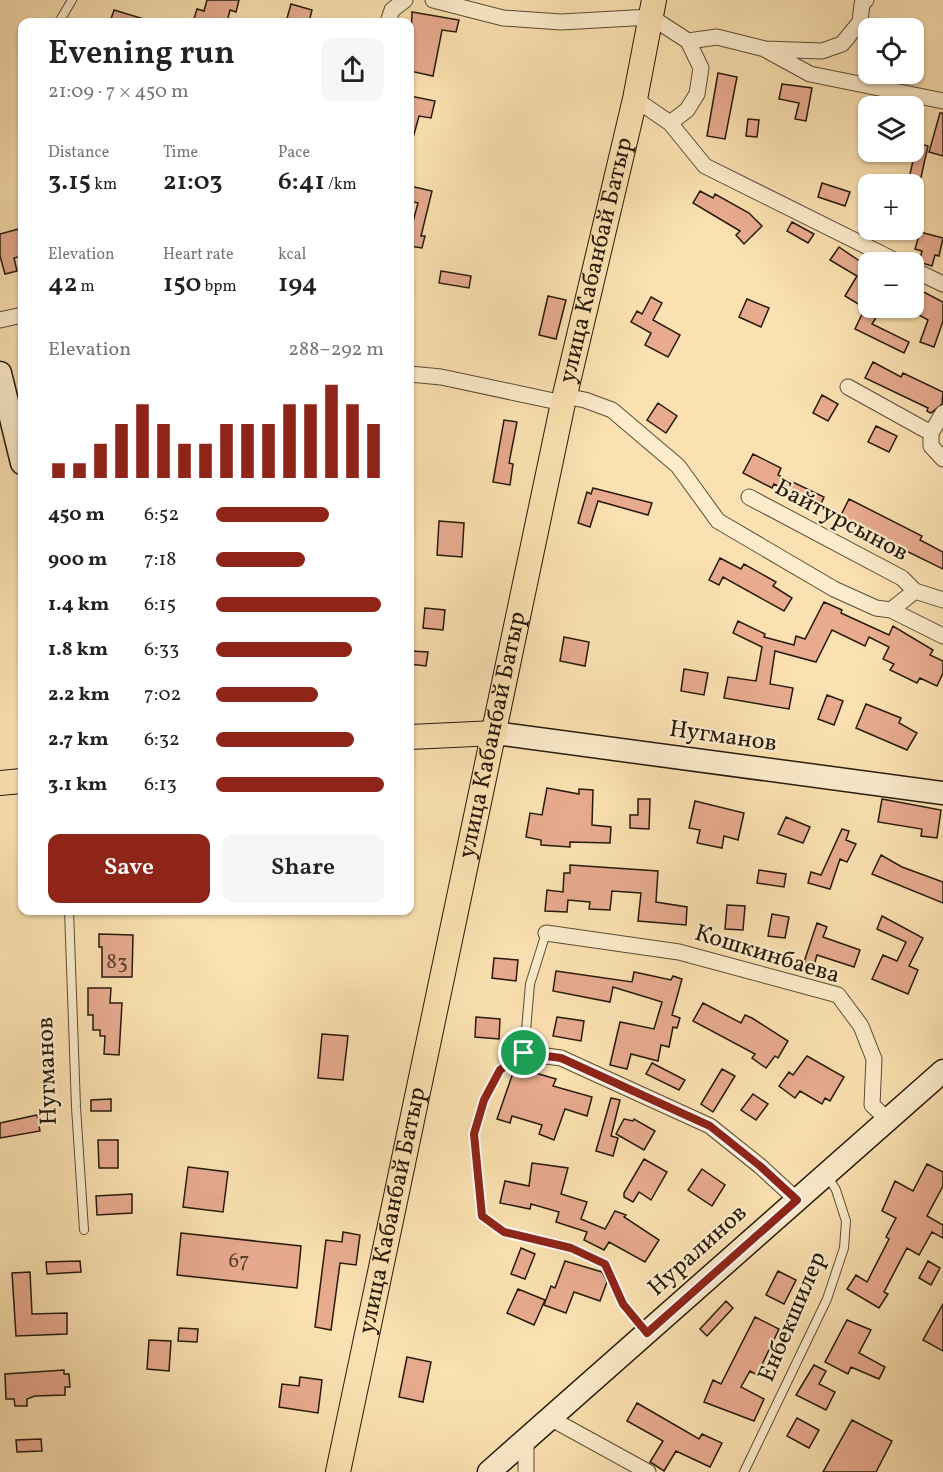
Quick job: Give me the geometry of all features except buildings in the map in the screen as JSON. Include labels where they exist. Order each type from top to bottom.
[{"type":"main road","name":"улица Кабанбай Батыр","points":[[338,1472],[564,400],[635,99],[652,8]]},
{"type":"main road","points":[[0,374],[18,447]]},
{"type":"main road","points":[[414,737],[495,733]]},
{"type":"main road","name":"Нугманов","points":[[495,733],[943,794]]},
{"type":"main road","points":[[0,783],[18,781]]},
{"type":"main road","name":"Нуралинов","points":[[489,1472],[548,1417],[647,1333],[943,1071]]},
{"type":"street","points":[[389,18],[392,10],[405,0]]},
{"type":"street","points":[[433,0],[449,6],[514,19],[561,22],[652,8],[688,41],[701,68],[697,94],[687,110],[670,123]]},
{"type":"street","points":[[688,41],[717,38],[765,49],[822,51],[842,44],[860,22],[862,4],[866,0]]},
{"type":"street","points":[[765,49],[810,74],[943,101]]},
{"type":"street","points":[[635,99],[670,123],[705,166],[878,252]]},
{"type":"street","points":[[924,275],[943,284]]},
{"type":"street","points":[[0,320],[18,316]]},
{"type":"street","points":[[414,374],[441,377],[564,400],[585,400],[612,410],[678,465],[718,521],[834,589],[876,608],[891,610],[943,636]]},
{"type":"street","points":[[848,387],[931,433]]},
{"type":"street","points":[[943,413],[931,433],[931,446],[943,459]]},
{"type":"street","name":"Байтурсынов","points":[[748,497],[902,578],[915,591],[943,600]]},
{"type":"street","points":[[891,610],[915,591]]},
{"type":"street","name":"Кошкинбаева","points":[[546,933],[679,952],[838,995],[861,1026],[873,1059],[872,1105],[888,1120]]},
{"type":"street","points":[[524,1053],[561,1058],[710,1126],[760,1166],[797,1200]]},
{"type":"street","points":[[548,1417],[648,1472]]},
{"type":"street","points":[[526,1438],[526,1472]]},
{"type":"lane","points":[[61,18],[72,0]]},
{"type":"lane","name":"Нугманов","points":[[69,915],[76,1107],[84,1230]]},
{"type":"lane","points":[[546,933],[530,984],[524,1053],[500,1070],[484,1100],[474,1134],[482,1216],[504,1232],[571,1248],[605,1264],[623,1304],[647,1333]]},
{"type":"lane","name":"Енбекшилер","points":[[744,1472],[827,1299],[844,1248],[846,1221],[836,1190],[826,1174]]},
{"type":"route","points":[[524,1053],[561,1058],[710,1126],[760,1166],[797,1200],[647,1333],[623,1304],[605,1264],[571,1248],[504,1232],[482,1216],[474,1134],[484,1100],[500,1070],[524,1053]]}]
